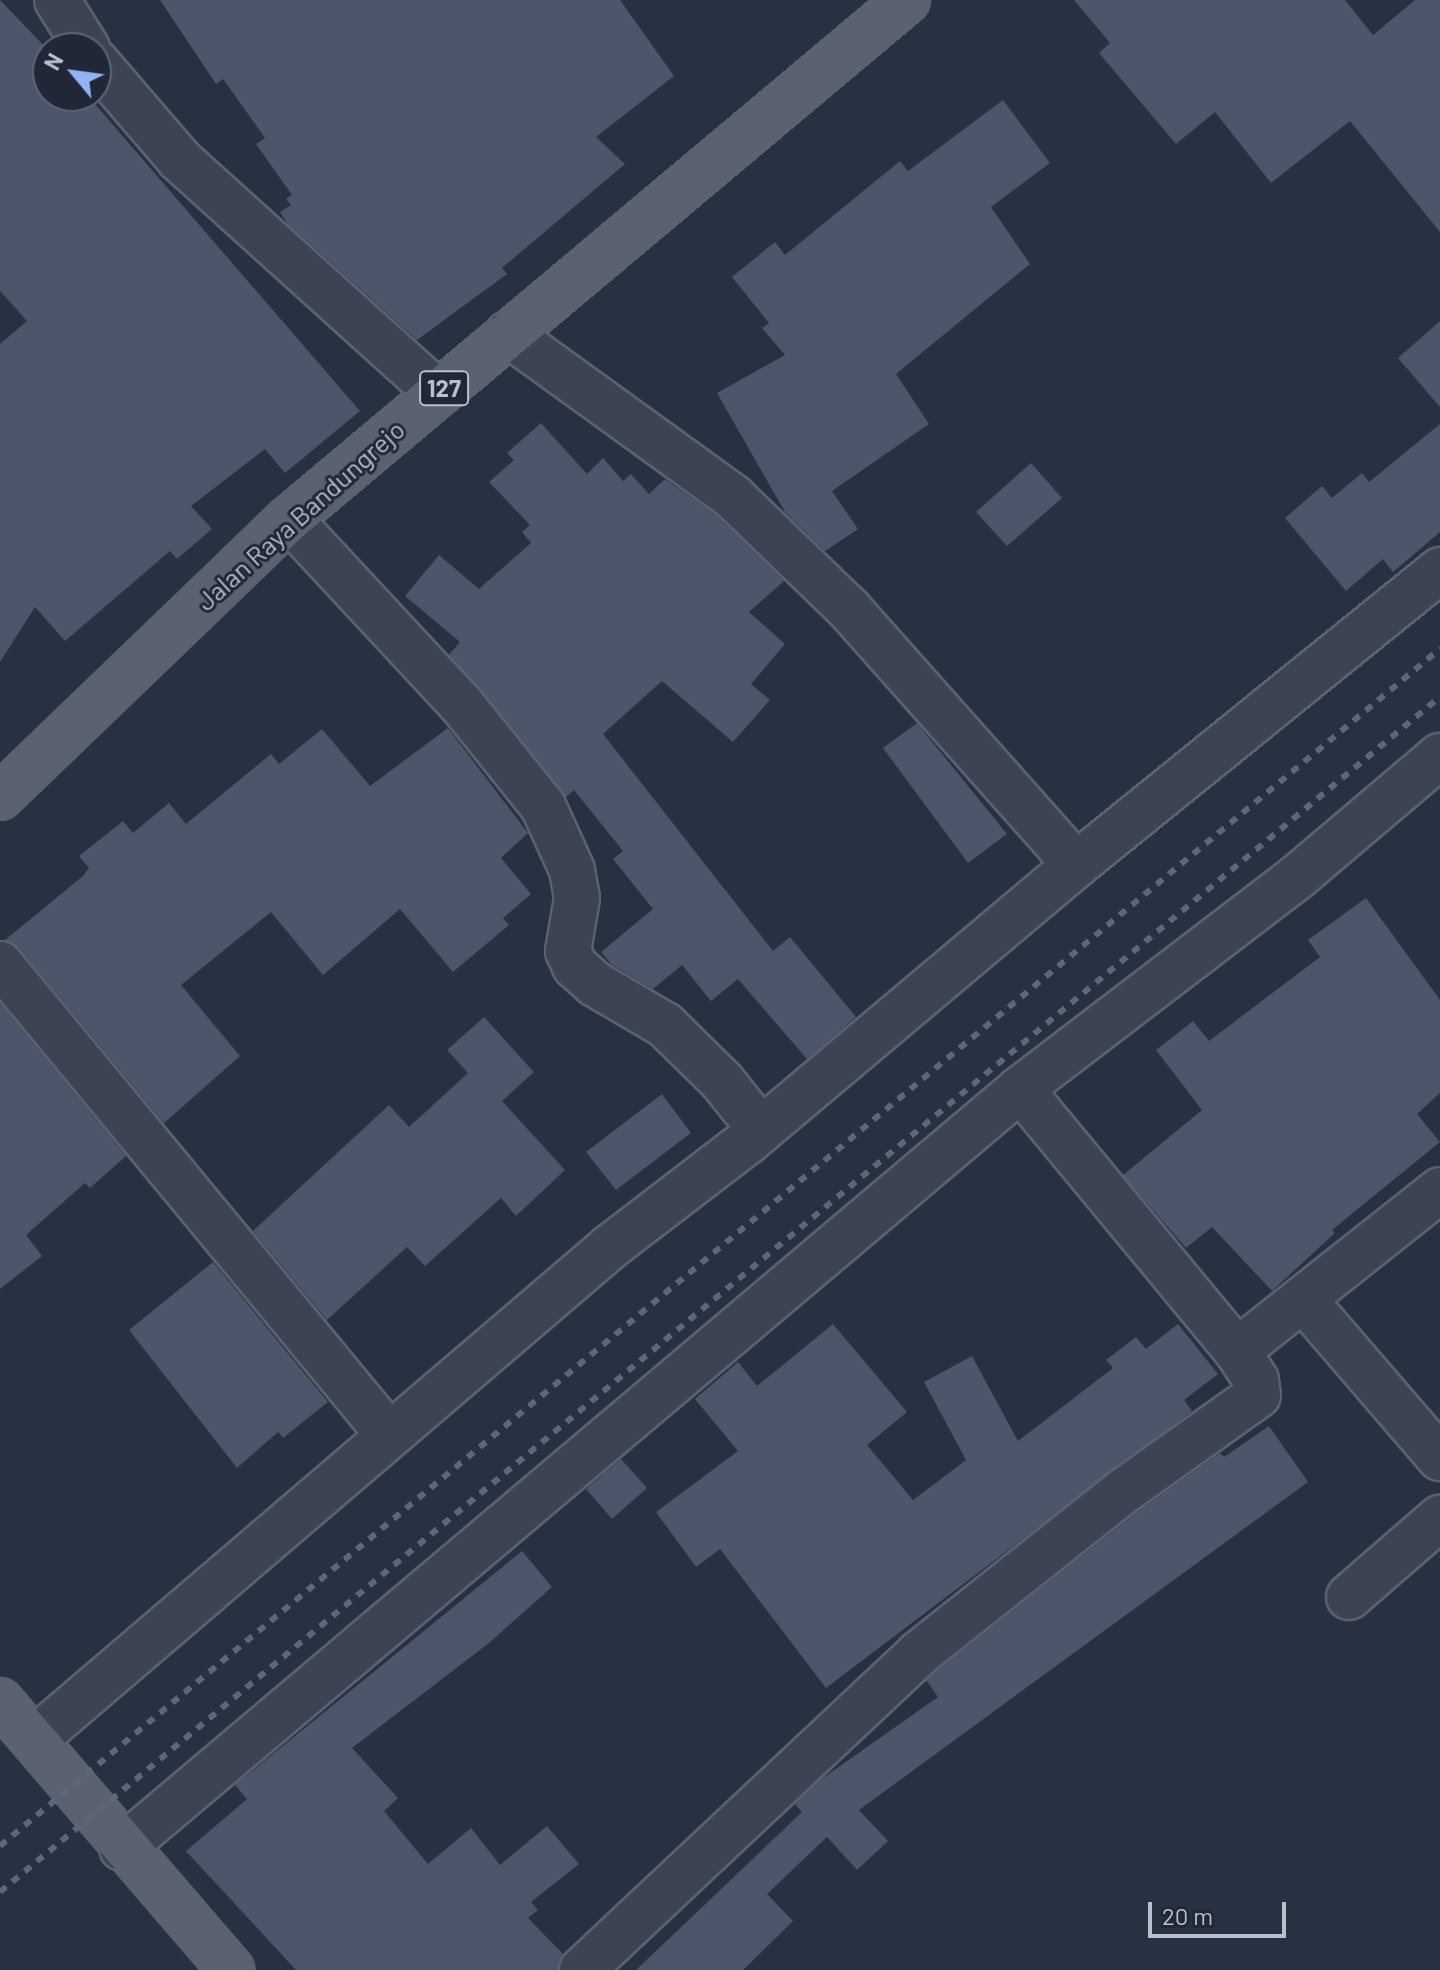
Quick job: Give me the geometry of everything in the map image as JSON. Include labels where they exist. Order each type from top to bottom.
[{"type":"main road","name":"Jalan Raya Bandungrejo","points":[[0,797],[289,519],[907,0]]},
{"type":"main road","points":[[13,1723],[231,1970]]},
{"type":"street","points":[[57,0],[77,32]]},
{"type":"street","points":[[112,81],[179,159],[438,393]]},
{"type":"street","points":[[508,334],[733,497],[869,630],[1076,865]]},
{"type":"street","points":[[289,519],[462,705],[543,806],[572,870],[577,898],[568,951],[575,966],[665,1025],[722,1081],[761,1130]]},
{"type":"street","points":[[13,1723],[389,1435],[610,1247],[761,1130],[1076,865],[1440,570]]},
{"type":"street","points":[[122,1848],[1020,1089],[1296,878],[1440,756]]},
{"type":"street","points":[[0,964],[389,1435]]},
{"type":"street","points":[[582,1970],[918,1654],[1125,1490],[1258,1395],[1256,1380],[1237,1351],[1020,1089]]},
{"type":"street","points":[[1237,1351],[1440,1190]]},
{"type":"street","points":[[1303,1299],[1440,1458]]},
{"type":"street","points":[[1349,1597],[1440,1518]]},
{"type":"building","points":[[0,0],[32,33],[32,112],[102,112],[360,411],[285,473],[265,449],[191,506],[212,529],[177,559],[170,551],[65,641],[35,607],[0,662],[0,344],[27,321],[0,291]]},
{"type":"building","points":[[160,0],[620,0],[674,76],[596,137],[625,164],[502,268],[507,274],[417,340],[287,223],[280,212],[291,205],[286,199],[292,195],[256,144],[265,138],[223,79],[216,84]]},
{"type":"building","points":[[1074,0],[1345,0],[1373,35],[1415,0],[1440,0],[1440,232],[1350,121],[1271,183],[1215,112],[1176,144],[1099,53],[1110,43]]},
{"type":"building","points":[[1003,100],[1050,163],[991,207],[1030,264],[896,374],[929,424],[832,491],[858,529],[825,551],[785,512],[717,393],[785,355],[762,328],[769,323],[732,277],[775,242],[785,255],[900,161],[908,171]]},
{"type":"building","points":[[1440,321],[1440,407],[1398,358]]},
{"type":"building","points":[[541,423],[587,474],[603,458],[623,481],[631,474],[649,494],[665,479],[717,516],[784,581],[749,612],[785,644],[751,684],[770,700],[733,742],[662,681],[603,734],[773,951],[790,937],[856,1017],[807,1059],[738,979],[711,1001],[682,965],[653,989],[611,964],[601,952],[653,909],[613,859],[623,851],[574,790],[566,797],[449,655],[460,642],[405,596],[439,555],[479,589],[531,543],[522,532],[530,525],[489,482],[514,460],[507,453]]},
{"type":"building","points":[[1440,424],[1440,532],[1393,572],[1383,559],[1346,591],[1285,518],[1322,486],[1332,498],[1362,473],[1369,482]]},
{"type":"building","points":[[1031,463],[1062,498],[1007,546],[976,512]]},
{"type":"building","points":[[917,723],[1007,834],[968,863],[883,748]]},
{"type":"building","points":[[448,728],[528,833],[501,858],[531,894],[503,918],[509,925],[453,972],[400,909],[323,975],[271,912],[181,985],[240,1056],[164,1123],[19,948],[5,940],[83,876],[89,868],[79,856],[123,821],[133,833],[169,803],[186,824],[271,754],[279,764],[322,729],[370,786]]},
{"type":"building","points":[[1366,898],[1440,1000],[1440,1093],[1417,1114],[1440,1142],[1332,1230],[1335,1233],[1272,1291],[1212,1227],[1186,1248],[1123,1175],[1202,1110],[1156,1050],[1193,1021],[1209,1041],[1320,957],[1308,940]]},
{"type":"building","points":[[0,1003],[126,1156],[90,1188],[85,1183],[26,1235],[42,1256],[0,1289]]},
{"type":"building","points":[[484,1017],[534,1072],[502,1101],[565,1170],[516,1216],[501,1198],[425,1266],[407,1247],[327,1320],[253,1231],[389,1105],[409,1127],[468,1073],[447,1050]]},
{"type":"building","points":[[662,1094],[691,1133],[616,1190],[586,1152]]},
{"type":"building","points":[[213,1262],[328,1402],[283,1438],[278,1432],[237,1468],[129,1330]]},
{"type":"building","points":[[833,1324],[907,1412],[867,1445],[913,1500],[966,1460],[924,1382],[972,1356],[1018,1441],[1113,1368],[1106,1360],[1136,1337],[1146,1349],[1178,1324],[1218,1374],[1184,1400],[1192,1411],[826,1688],[720,1549],[696,1567],[656,1512],[738,1451],[695,1399],[738,1362],[757,1386]]},
{"type":"building","points":[[1269,1426],[1308,1482],[859,1810],[888,1841],[857,1870],[827,1837],[767,1894],[793,1921],[743,1970],[636,1970],[802,1812],[795,1804],[823,1778],[938,1697],[926,1680],[934,1673],[1140,1510],[1220,1453],[1224,1457]]},
{"type":"building","points":[[621,1459],[647,1488],[612,1519],[586,1489]]},
{"type":"building","points":[[522,1551],[552,1587],[489,1643],[352,1748],[398,1798],[384,1811],[428,1864],[471,1828],[500,1865],[547,1826],[579,1864],[531,1902],[538,1910],[528,1918],[563,1954],[558,1970],[296,1970],[186,1851],[247,1799],[235,1785]]},
{"type":"railway","points":[[0,1846],[1440,649]]},
{"type":"railway","points":[[0,1892],[1440,697]]}]
